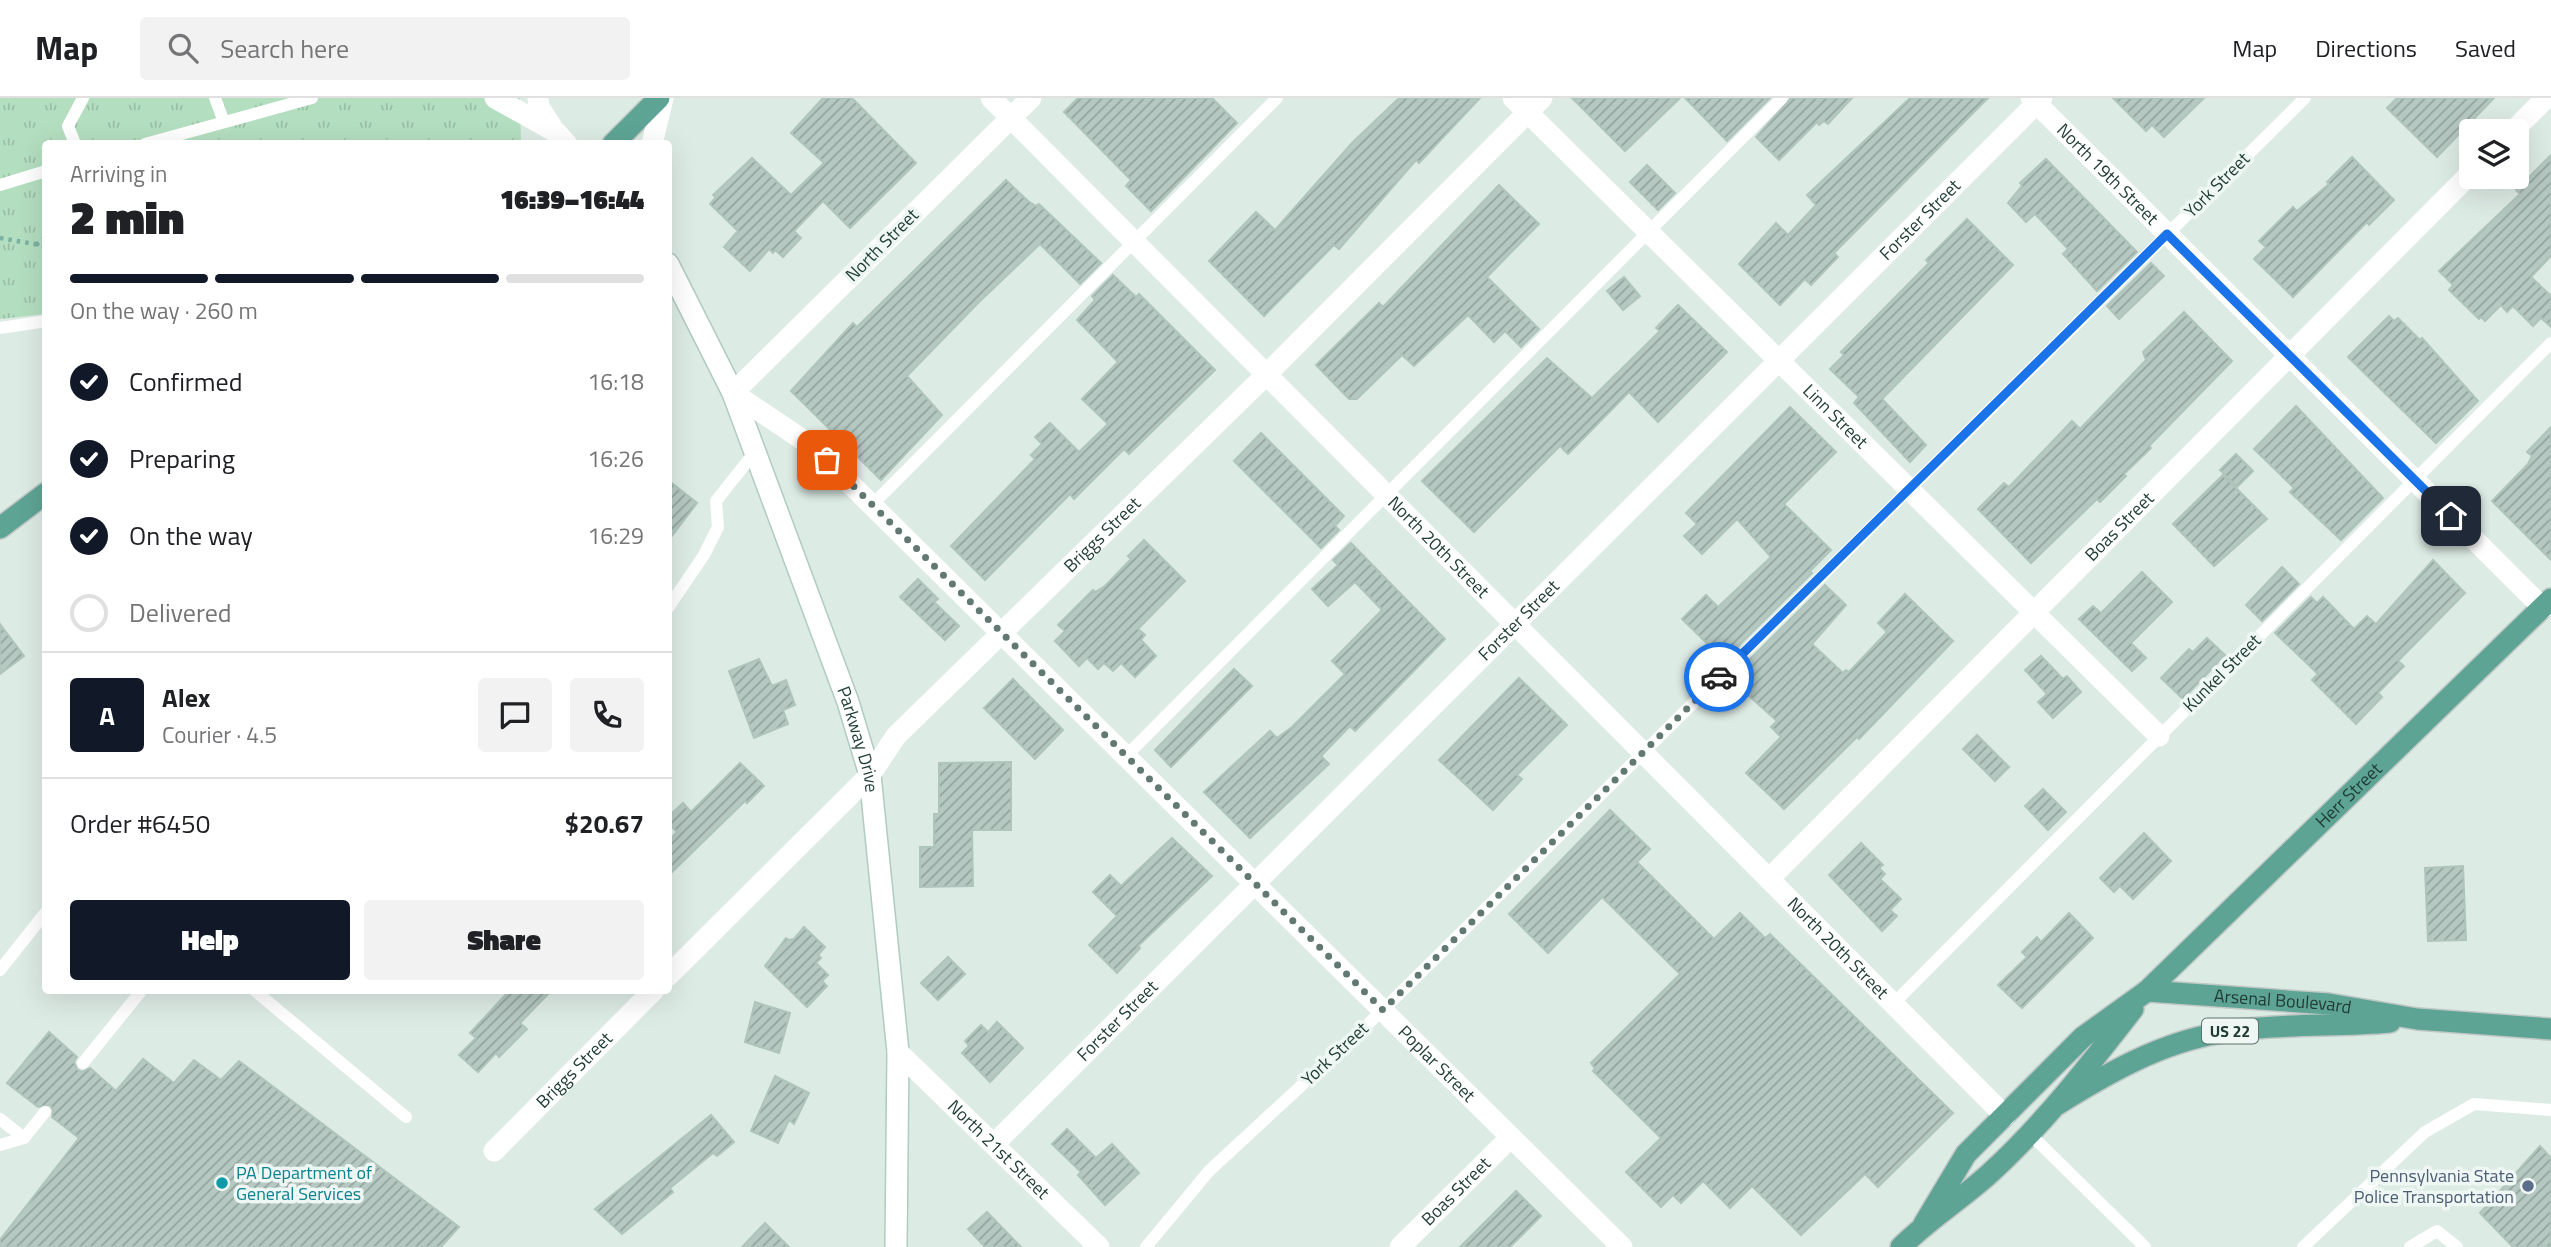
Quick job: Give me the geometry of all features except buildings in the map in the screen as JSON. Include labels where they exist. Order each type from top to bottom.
[{"type":"main road","points":[[616,140],[661,98]]},
{"type":"main road","points":[[0,528],[42,496]]},
{"type":"main road","name":"Herr Street","points":[[1901,1247],[1924,1224],[1987,1176],[2059,1104],[2147,991],[2547,604]]},
{"type":"main road","name":"Herr Street","points":[[1924,1224],[1966,1154],[2082,1037],[2147,991]]},
{"type":"main road","name":"Arsenal Boulevard","points":[[2147,991],[2329,1004],[2417,1019],[2551,1029]]},
{"type":"main road","name":"Arsenal Boulevard","points":[[2059,1104],[2126,1065],[2193,1039],[2246,1029],[2328,1027],[2417,1019]]},
{"type":"street","points":[[495,98],[561,138]]},
{"type":"street","points":[[538,98],[539,107],[561,138]]},
{"type":"street","points":[[653,140],[661,98]]},
{"type":"street","name":"North 20th Street","points":[[991,98],[2005,1116]]},
{"type":"street","name":"North Street","points":[[733,393],[1031,98]]},
{"type":"street","points":[[2525,119],[2546,98]]},
{"type":"street","name":"North 19th Street","points":[[2036,100],[2414,480],[2547,604]]},
{"type":"street","name":"Forster Street","points":[[995,1143],[2036,100]]},
{"type":"street","name":"Linn Street","points":[[1527,103],[1648,232],[2159,736]]},
{"type":"street","name":"Briggs Street","points":[[672,972],[870,775],[896,736],[1266,374],[1527,103]]},
{"type":"street","name":"Boas Street","points":[[1769,879],[2459,185]]},
{"type":"street","name":"Parkway Drive","points":[[672,272],[733,393],[848,702],[870,775],[898,1052],[896,1247]]},
{"type":"street","name":"Poplar Street","points":[[733,393],[812,446],[1622,1247]]},
{"type":"street","name":"Briggs Street","points":[[494,1151],[650,994]]},
{"type":"street","name":"North 21st Street","points":[[898,1052],[995,1143],[1099,1247]]},
{"type":"street","name":"Boas Street","points":[[1400,1247],[1511,1137]]},
{"type":"lane","points":[[73,140],[68,126],[83,98]]},
{"type":"lane","points":[[215,98],[224,122]]},
{"type":"lane","points":[[159,140],[312,98]]},
{"type":"lane","points":[[872,505],[1277,98]]},
{"type":"lane","points":[[1126,756],[1782,98]]},
{"type":"lane","name":"York Street","points":[[1146,1247],[1209,1171],[1383,1010],[2305,98]]},
{"type":"lane","points":[[0,185],[42,173]]},
{"type":"lane","points":[[0,328],[42,322]]},
{"type":"lane","name":"Kunkel Street","points":[[1893,1004],[2551,343]]},
{"type":"lane","points":[[672,602],[704,555],[718,527],[716,501],[754,453]]},
{"type":"lane","points":[[0,970],[42,917]]},
{"type":"lane","points":[[83,1063],[139,994]]},
{"type":"lane","points":[[259,994],[406,1117]]},
{"type":"lane","points":[[2303,1247],[2425,1132],[2474,1104],[2530,1106],[2551,1110]]},
{"type":"lane","points":[[0,1145],[24,1138],[45,1112]]},
{"type":"lane","points":[[0,1119],[24,1138]]},
{"type":"lane","points":[[2029,1133],[2145,1247]]},
{"type":"lane","points":[[2410,1247],[2437,1231],[2457,1247]]},
{"type":"path","points":[[0,237],[42,245]]},
{"type":"path","points":[[36,244],[42,240]]},
{"type":"green space","points":[[0,98],[520,98],[521,140],[42,140],[42,314],[0,319]]},
{"type":"way so far","points":[[827,460],[1383,1010],[1719,677]]},
{"type":"place","name":"PA Department of General Services","points":[[222,1183]]},
{"type":"place","name":"Pennsylvania State Police Transportation","points":[[2528,1186]]},
{"type":"route","points":[[1719,677],[2167,234],[2451,516]]}]
